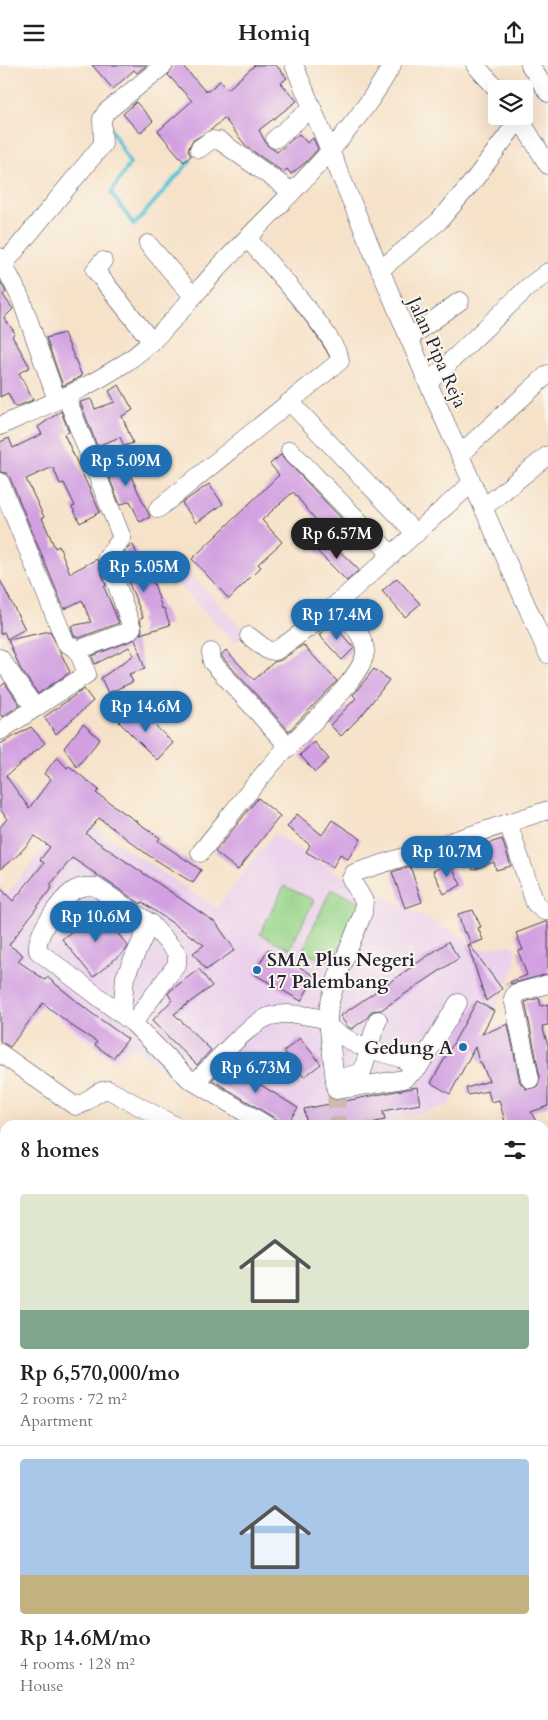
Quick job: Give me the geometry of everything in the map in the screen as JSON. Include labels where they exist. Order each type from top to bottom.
[{"type":"street","points":[[0,482],[67,644],[78,649],[121,634],[132,627],[107,557],[122,538],[61,398],[21,299],[1,264],[103,144],[104,116],[164,65]]},
{"type":"street","name":"Jalan Pipa Reja","points":[[294,65],[428,383],[547,651]]},
{"type":"street","points":[[0,426],[97,381],[152,342],[193,295],[330,151],[377,91],[392,65]]},
{"type":"street","points":[[475,65],[489,80]]},
{"type":"street","points":[[530,65],[548,93]]},
{"type":"street","points":[[275,139],[312,108]]},
{"type":"street","points":[[380,270],[439,221],[474,180],[513,125]]},
{"type":"street","points":[[524,125],[548,165]]},
{"type":"street","points":[[200,149],[211,140],[220,141],[291,191]]},
{"type":"street","points":[[158,509],[335,367],[341,358],[322,328],[247,238]]},
{"type":"street","points":[[148,244],[193,295]]},
{"type":"street","points":[[103,261],[95,270],[152,342]]},
{"type":"street","points":[[428,383],[527,288],[548,272]]},
{"type":"street","points":[[409,338],[460,301]]},
{"type":"street","points":[[460,454],[548,374]]},
{"type":"street","points":[[290,402],[416,534]]},
{"type":"street","points":[[290,451],[392,555]]},
{"type":"street","points":[[483,508],[548,455]]},
{"type":"street","points":[[249,636],[267,650],[275,651],[298,636],[472,483]]},
{"type":"street","points":[[200,853],[285,751],[352,678],[365,654],[364,642],[336,604]]},
{"type":"street","points":[[0,731],[86,676],[87,672],[78,649]]},
{"type":"street","points":[[212,653],[212,662],[285,751]]},
{"type":"street","points":[[2,664],[35,708]]},
{"type":"street","points":[[458,1003],[418,1068],[404,1079],[385,1084],[336,1090],[329,1024],[329,1005],[338,975],[363,913],[364,901],[351,879],[354,873],[548,809]]},
{"type":"street","points":[[508,823],[535,903],[544,911],[548,911]]},
{"type":"street","points":[[127,1019],[177,964],[178,958],[173,946],[150,923],[96,887],[89,886],[74,890],[65,897],[38,939],[38,951],[127,1019],[174,1066],[195,1082],[258,1120]]},
{"type":"street","points":[[127,1019],[125,977],[150,923]]},
{"type":"street","points":[[530,1079],[513,998],[516,993],[548,984]]},
{"type":"street","points":[[195,1082],[249,1029],[270,1016],[292,1014],[329,1024],[357,1045],[369,1047],[400,1058],[418,1068]]},
{"type":"street","points":[[335,1080],[362,1072],[371,1035],[378,1020]]},
{"type":"street","points":[[0,1053],[75,1106],[83,1105],[97,1092],[109,1089],[165,1120]]},
{"type":"shaded area","points":[[186,569],[246,632],[234,643],[175,580]]},
{"type":"shaded area","name":"SMA Plus Negeri 17 Palembang","points":[[72,814],[217,908],[274,833],[343,876],[350,870],[358,883],[466,939],[471,945],[483,949],[510,945],[515,948],[516,965],[449,1105],[395,1120],[245,1120],[191,1088],[133,1047],[116,1062],[0,975],[0,902]]},
{"type":"green space","points":[[284,886],[314,900],[290,949],[260,934]]},
{"type":"green space","points":[[331,889],[361,903],[332,965],[302,951]]},
{"type":"building","points":[[92,65],[147,65],[137,73],[134,70],[113,89]]},
{"type":"building","points":[[174,65],[182,65],[205,91],[208,91],[220,81],[228,89],[255,65],[276,65],[287,78],[281,83],[297,101],[259,130],[267,145],[277,152],[299,134],[307,143],[313,138],[318,149],[291,174],[287,169],[283,172],[247,147],[224,118],[211,130],[192,141],[188,150],[191,156],[184,162],[158,131],[192,101],[168,75]]},
{"type":"building","points":[[136,102],[153,121],[140,133],[123,114]]},
{"type":"building","points":[[0,281],[6,292],[3,295],[13,309],[4,318],[15,333],[12,336],[30,367],[19,373],[33,400],[15,407],[8,393],[0,397]]},
{"type":"building","points":[[64,333],[82,376],[63,386],[46,338]]},
{"type":"building","points":[[119,385],[133,410],[122,416],[133,443],[124,446],[120,437],[97,446],[80,402],[91,399],[95,409],[115,402],[109,391]]},
{"type":"building","points":[[61,411],[69,432],[64,434],[100,512],[80,523],[72,507],[75,506],[64,483],[60,484],[53,467],[26,479],[44,517],[42,518],[55,548],[59,546],[70,573],[97,559],[106,586],[104,587],[119,623],[79,638],[74,636],[71,626],[91,622],[82,600],[64,609],[10,478],[6,473],[0,472],[0,442],[9,438],[13,448],[42,434],[38,427]]},
{"type":"building","points":[[281,455],[341,518],[325,531],[293,492],[262,520],[282,542],[258,564],[261,567],[229,599],[192,559],[279,475],[270,464]]},
{"type":"building","points":[[122,457],[150,517],[140,522],[130,501],[120,505],[104,464]]},
{"type":"building","points":[[209,484],[223,504],[196,523],[182,503]]},
{"type":"building","points":[[327,539],[359,570],[347,581],[316,550]]},
{"type":"building","points":[[133,545],[149,581],[153,580],[162,609],[164,608],[170,625],[140,634],[142,630],[140,619],[143,617],[119,559]]},
{"type":"building","points":[[397,578],[420,604],[405,617],[382,591]]},
{"type":"building","points":[[0,580],[25,629],[7,639],[4,632],[0,634]]},
{"type":"building","points":[[332,623],[354,648],[342,660],[319,635]]},
{"type":"building","points":[[50,631],[70,672],[38,694],[20,668],[8,640]]},
{"type":"building","points":[[135,639],[145,669],[129,674],[133,682],[108,693],[101,678],[134,655],[129,647],[95,664],[92,656]]},
{"type":"building","points":[[303,645],[337,681],[289,731],[222,657],[222,654],[226,650],[254,680],[274,662],[281,660]]},
{"type":"building","points":[[374,669],[389,680],[362,715],[341,736],[330,725],[356,698],[353,695]]},
{"type":"building","points":[[5,683],[20,705],[2,717],[0,714],[0,687]]},
{"type":"building","points":[[84,689],[93,701],[56,734],[44,717]]},
{"type":"building","points":[[135,706],[173,743],[157,760],[119,722]]},
{"type":"building","points":[[83,724],[100,739],[77,767],[64,748]]},
{"type":"building","points":[[31,727],[45,743],[6,776],[29,808],[51,779],[44,774],[57,757],[67,768],[69,766],[99,790],[96,793],[160,838],[158,841],[201,870],[193,883],[148,855],[99,818],[86,834],[216,923],[235,950],[206,970],[193,953],[204,945],[142,902],[141,904],[72,858],[50,885],[52,887],[9,945],[23,955],[18,961],[45,980],[47,977],[90,1012],[128,1039],[113,1058],[95,1045],[97,1042],[75,1028],[43,1003],[10,1047],[0,1041],[0,888],[13,901],[44,863],[40,860],[50,847],[35,836],[17,856],[0,869],[0,827],[7,819],[0,809],[0,744]]},
{"type":"building","points":[[314,742],[329,759],[315,772],[300,755]]},
{"type":"building","points":[[258,798],[280,816],[238,870],[215,852]]},
{"type":"building","points":[[297,814],[322,835],[332,820],[361,839],[348,859],[340,854],[333,867],[306,852],[310,845],[287,827]]},
{"type":"building","points":[[502,839],[511,866],[496,870],[494,862],[473,870],[465,851]]},
{"type":"building","points":[[450,863],[461,885],[444,894],[433,871]]},
{"type":"building","points":[[410,866],[422,902],[405,908],[392,872]]},
{"type":"building","points":[[99,910],[128,946],[125,951],[93,977],[62,939]]},
{"type":"building","points":[[473,910],[481,927],[478,928],[483,940],[471,944],[466,932],[464,933],[458,914]]},
{"type":"building","points":[[548,922],[548,974],[511,984],[510,982],[527,975],[518,951],[523,950],[516,933]]},
{"type":"building","points":[[448,942],[459,958],[381,1010],[372,1011],[367,1018],[352,1029],[348,1027],[340,1016]]},
{"type":"building","name":"Gedung A","points":[[468,945],[502,989],[486,1001]]},
{"type":"building","points":[[268,949],[315,976],[301,1001],[254,974]]},
{"type":"building","points":[[199,969],[212,986],[174,1014],[211,1050],[197,1065],[152,1021],[172,1000],[168,994],[171,990]]},
{"type":"building","points":[[539,998],[541,1006],[548,1004],[548,1025],[542,1026],[548,1045],[548,1106],[531,1112],[535,1120],[505,1120],[499,1100],[491,1102],[488,1091],[468,1095],[466,1088],[489,1081],[481,1062],[479,1062],[475,1047],[450,1094],[431,1083],[477,1001],[494,1011],[482,1034],[508,1024],[520,1082],[526,1089],[537,1087],[540,1077],[525,1002]]},
{"type":"building","points":[[300,1038],[321,1064],[304,1077],[284,1051]]},
{"type":"building","points":[[227,1064],[298,1108],[290,1120],[278,1120],[212,1080]]},
{"type":"building","points":[[417,1087],[420,1104],[383,1111],[385,1120],[306,1120],[304,1109]]},
{"type":"waterway","points":[[110,127],[130,163],[111,193],[134,225],[190,161]]},
{"type":"tunnel","points":[[336,1090],[338,1120]]},
{"type":"place","name":"SMA Plus Negeri 17 Palembang","points":[[257,970]]},
{"type":"place","name":"Gedung A","points":[[463,1047]]}]
